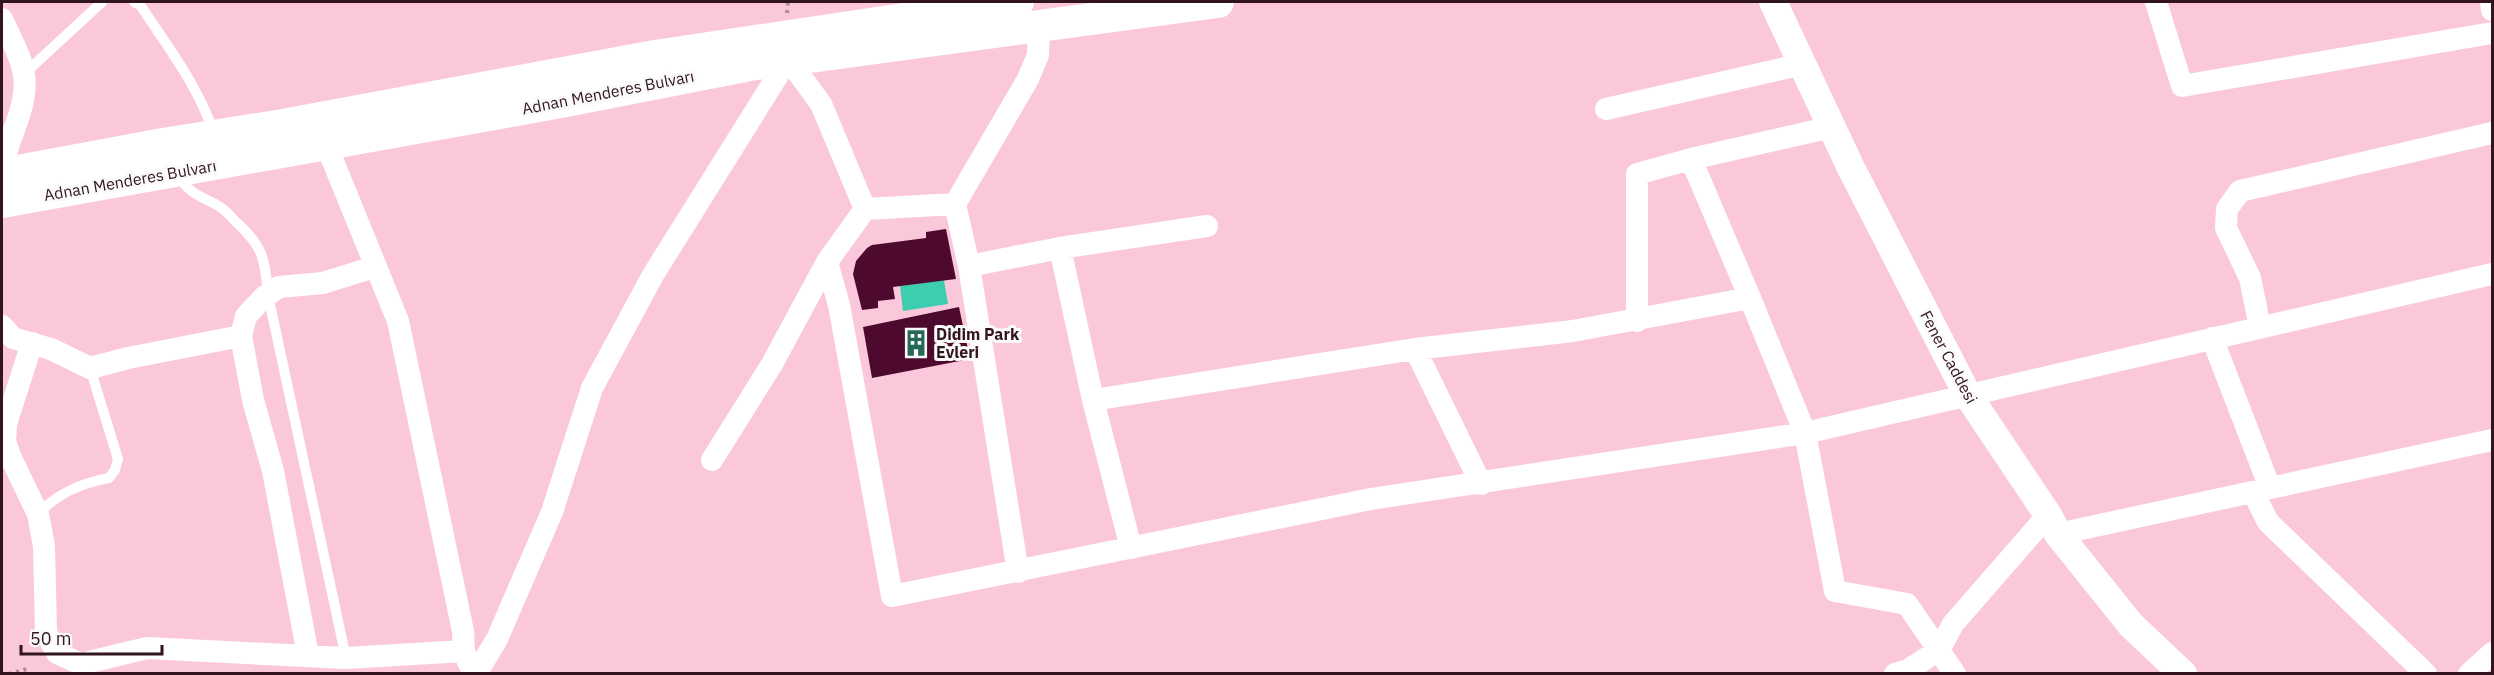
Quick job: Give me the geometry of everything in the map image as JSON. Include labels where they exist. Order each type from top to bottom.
[{"type":"main road","name":"Adnan Menderes Bulvarı","points":[[2,174],[655,56],[1018,2]]},
{"type":"main road","name":"Adnan Menderes Bulvarı","points":[[2,202],[788,59],[1218,2]]},
{"type":"street","name":"Fener Caddesi","points":[[1773,2],[1832,128],[1967,394],[2053,524],[2131,625],[2183,674]]},
{"type":"street","points":[[2156,2],[2182,86],[2493,33]]},
{"type":"street","points":[[2491,2],[2493,10]]},
{"type":"street","points":[[2,19],[24,74],[23,100],[19,118],[4,154],[2,174]]},
{"type":"street","points":[[1018,572],[969,266],[956,204],[1028,79],[1038,55],[1039,25]]},
{"type":"street","points":[[475,674],[497,639],[552,512],[592,388],[653,274],[788,59],[821,104],[864,209]]},
{"type":"street","points":[[1606,110],[1803,64]]},
{"type":"street","points":[[1636,321],[1637,174],[1691,159],[1832,128]]},
{"type":"street","points":[[2260,327],[2250,278],[2226,228],[2227,209],[2240,191],[2493,133]]},
{"type":"street","points":[[326,144],[374,267],[398,321],[463,631],[464,651],[475,674]]},
{"type":"street","points":[[1691,159],[1805,433],[1835,591],[1907,604],[1955,674]]},
{"type":"street","points":[[864,209],[956,204]]},
{"type":"street","points":[[712,460],[772,364],[827,262],[864,209]]},
{"type":"street","points":[[969,266],[1060,248],[1207,226]]},
{"type":"street","points":[[1060,248],[1093,400],[1131,548]]},
{"type":"street","points":[[827,262],[838,305],[892,596],[1371,499],[1805,433],[2493,274]]},
{"type":"street","points":[[308,656],[275,483],[253,400],[241,336],[246,316],[279,287],[323,283],[374,267]]},
{"type":"street","points":[[1093,400],[1415,349],[1573,331],[1750,298]]},
{"type":"street","points":[[2,326],[13,338],[51,349],[90,368],[128,358],[241,336]]},
{"type":"street","points":[[2212,338],[2262,490],[2268,522],[2426,674]]},
{"type":"street","points":[[32,343],[6,424],[5,441],[38,514],[44,546],[46,633],[57,653],[81,669],[147,648],[346,658],[464,651]]},
{"type":"street","points":[[1415,349],[1481,484]]},
{"type":"street","points":[[1895,674],[1908,670],[1939,650],[1953,624],[2053,524],[2262,490],[2493,440]]},
{"type":"street","points":[[2469,674],[2493,653]]},
{"type":"lane","points":[[24,74],[102,2]]},
{"type":"lane","points":[[134,2],[141,6],[187,72],[203,102],[215,136]]},
{"type":"lane","points":[[175,172],[190,192],[220,207],[256,240],[265,260],[268,295],[346,658]]},
{"type":"lane","points":[[38,514],[53,498],[87,482],[109,478],[115,470],[118,459],[90,368]]},
{"type":"path","points":[[9,674],[27,669]]},
{"type":"shaded area","points":[[944,280],[948,304],[903,311],[900,286]]},
{"type":"building","name":"Didim Park Evleri","points":[[946,229],[956,279],[893,287],[895,299],[878,301],[878,308],[862,310],[853,274],[856,261],[867,248],[872,245],[926,238],[926,232]]},
{"type":"building","name":"Didim Park Evleri","points":[[959,307],[970,359],[872,378],[863,327]]},
{"type":"place","name":"Didim Park Evleri","points":[[916,343]]}]
